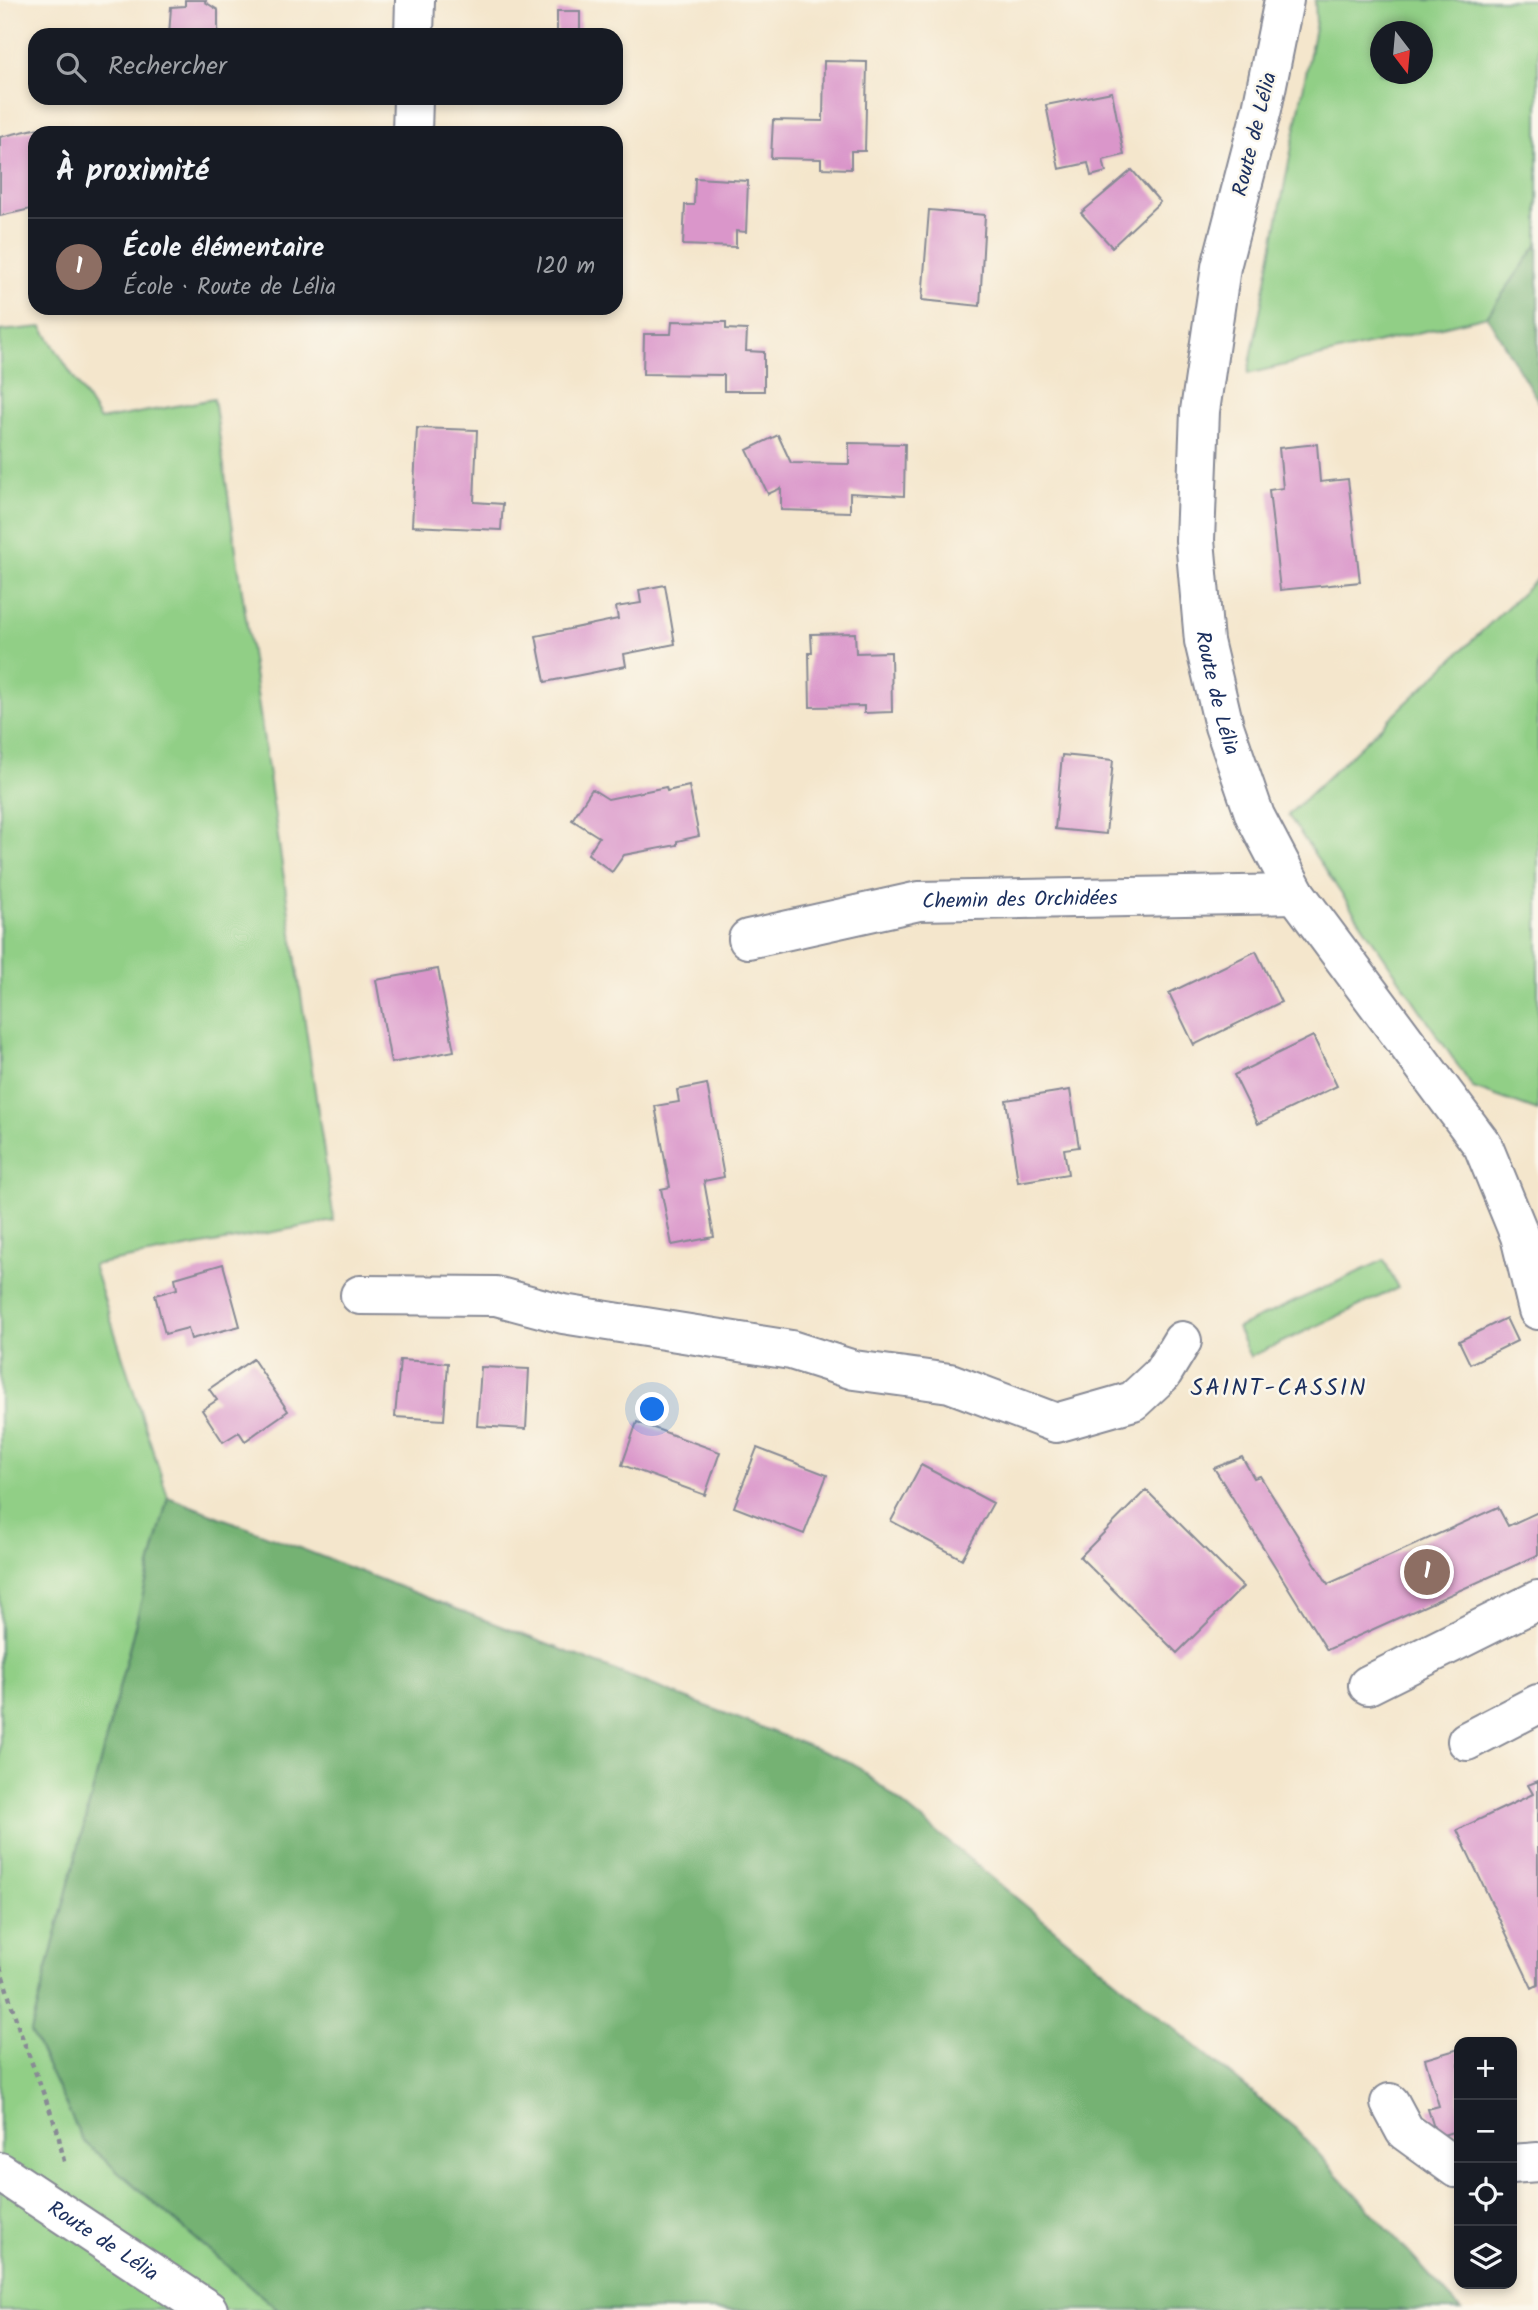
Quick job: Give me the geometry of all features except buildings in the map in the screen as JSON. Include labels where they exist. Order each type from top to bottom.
[{"type":"street","points":[[414,28],[415,0]]},
{"type":"street","name":"Route de Lélia","points":[[1284,0],[1262,109],[1221,267],[1200,411],[1195,540],[1205,640],[1224,726],[1255,816],[1296,894],[1483,1146],[1529,1233],[1538,1310]]},
{"type":"street","points":[[412,126],[413,105]]},
{"type":"street","name":"Chemin des Orchidées","points":[[748,939],[919,901],[1296,894]]},
{"type":"street","points":[[360,1295],[496,1296],[563,1314],[791,1350],[854,1370],[950,1383],[1056,1423],[1133,1401],[1162,1374],[1182,1341]]},
{"type":"street","points":[[1368,1685],[1538,1600]]},
{"type":"street","points":[[1467,1741],[1538,1704]]},
{"type":"street","points":[[1390,2103],[1405,2132],[1454,2167]]},
{"type":"street","points":[[1517,2164],[1538,2162]]},
{"type":"street","name":"Route de Lélia","points":[[0,2172],[208,2310]]},
{"type":"path","points":[[0,1967],[19,2029],[57,2129],[68,2175],[55,2210]]},
{"type":"green space","points":[[1315,0],[1538,0],[1538,244],[1487,316],[1248,374],[1316,22]]},
{"type":"green space","points":[[1538,244],[1538,401],[1487,316]]},
{"type":"green space","points":[[42,327],[100,420],[214,399],[334,1221],[93,1265],[168,1497],[31,2032],[83,2141],[278,2310],[0,2310],[0,331]]},
{"type":"green space","points":[[1538,578],[1538,1111],[1473,1088],[1288,815]]},
{"type":"green space","points":[[1384,1260],[1398,1288],[1250,1357],[1237,1328]]},
{"type":"green space","points":[[168,1497],[853,1763],[1296,2129],[1461,2310],[278,2310],[83,2141],[31,2032]]},
{"type":"place","name":"École élémentaire","points":[[1427,1572]]},
{"type":"district","name":"SAINT-CASSIN","points":[[1279,1387]]}]
